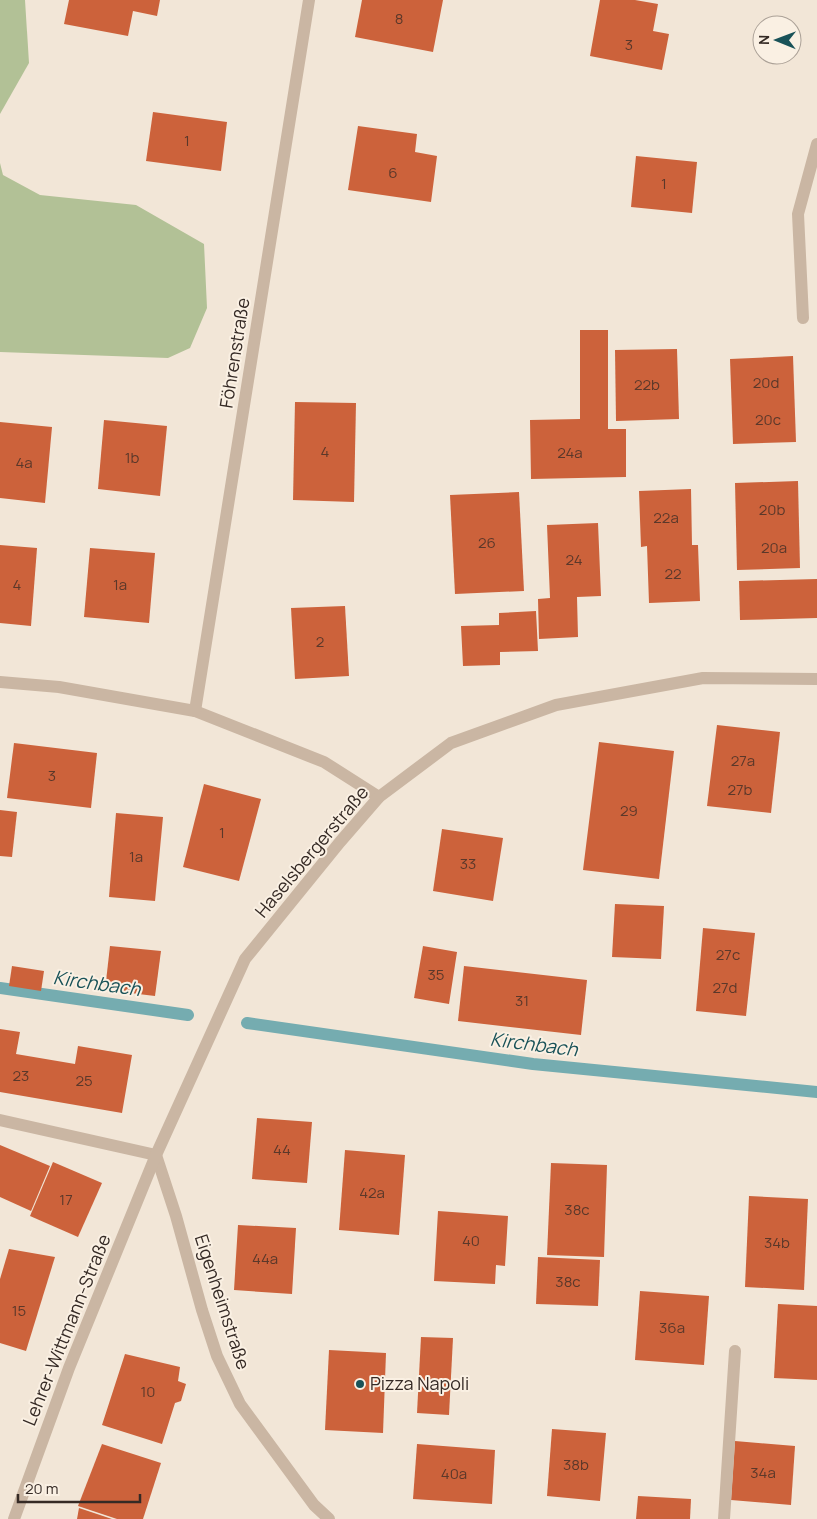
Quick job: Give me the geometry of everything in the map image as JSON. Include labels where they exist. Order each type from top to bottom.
[{"type":"street","name":"Föhrenstraße","points":[[195,711],[309,0]]},
{"type":"street","points":[[803,318],[798,214],[817,144]]},
{"type":"street","name":"Haselsbergerstraße","points":[[156,1155],[245,959],[334,849],[379,797],[451,744],[556,704],[703,678],[817,679]]},
{"type":"street","points":[[0,682],[59,687],[195,711],[324,762],[379,797]]},
{"type":"street","points":[[0,1120],[156,1155]]},
{"type":"street","name":"Lehrer-Wittmann-Straße","points":[[14,1519],[69,1368],[156,1155]]},
{"type":"street","name":"Eigenheimstraße","points":[[156,1155],[217,1356],[240,1404],[314,1505],[330,1519]]},
{"type":"street","points":[[724,1519],[735,1351]]},
{"type":"green space","points":[[0,0],[25,0],[29,63],[0,114]]},
{"type":"green space","points":[[0,163],[3,175],[40,195],[136,205],[204,244],[207,308],[190,348],[168,358],[0,352]]},
{"type":"building","points":[[69,0],[160,0],[157,16],[133,11],[128,36],[64,24]]},
{"type":"building","points":[[362,0],[443,0],[433,52],[355,37]]},
{"type":"building","points":[[600,0],[635,0],[658,4],[653,31],[669,34],[662,70],[590,56]]},
{"type":"building","points":[[153,112],[227,122],[221,171],[146,161]]},
{"type":"building","points":[[358,126],[417,134],[415,152],[437,156],[431,202],[348,190]]},
{"type":"building","points":[[636,156],[697,162],[692,213],[631,207]]},
{"type":"building","points":[[580,330],[608,330],[608,429],[626,429],[626,477],[531,479],[530,420],[580,419]]},
{"type":"building","points":[[677,349],[679,419],[616,421],[615,350]]},
{"type":"building","points":[[793,356],[796,442],[733,444],[730,359]]},
{"type":"building","points":[[295,402],[356,403],[354,502],[293,500]]},
{"type":"building","points":[[104,420],[167,426],[160,496],[98,489]]},
{"type":"building","points":[[0,422],[52,427],[45,503],[0,498]]},
{"type":"building","points":[[798,481],[800,568],[737,570],[735,483]]},
{"type":"building","points":[[691,489],[692,545],[698,545],[700,601],[649,603],[647,546],[641,547],[639,491]]},
{"type":"building","points":[[519,492],[524,591],[455,594],[450,495]]},
{"type":"building","points":[[598,523],[601,596],[577,597],[578,637],[539,639],[538,599],[550,598],[547,525]]},
{"type":"building","points":[[0,545],[37,548],[31,626],[0,623]]},
{"type":"building","points":[[90,548],[155,553],[149,623],[84,617]]},
{"type":"building","points":[[817,579],[817,618],[740,620],[739,581]]},
{"type":"building","points":[[345,606],[349,676],[295,679],[291,608]]},
{"type":"building","points":[[536,611],[538,651],[500,652],[500,665],[463,666],[461,626],[499,625],[499,613]]},
{"type":"building","points":[[717,725],[780,732],[771,813],[707,806]]},
{"type":"building","points":[[599,742],[674,751],[659,879],[583,870]]},
{"type":"building","points":[[14,743],[97,753],[91,808],[7,798]]},
{"type":"building","points":[[204,784],[261,799],[239,881],[183,867]]},
{"type":"building","points":[[0,810],[17,812],[12,857],[0,856]]},
{"type":"building","points":[[116,813],[163,817],[155,901],[109,897]]},
{"type":"building","points":[[442,829],[503,838],[493,901],[433,891]]},
{"type":"building","points":[[615,904],[664,906],[661,959],[612,957]]},
{"type":"building","points":[[703,928],[755,933],[746,1016],[696,1011]]},
{"type":"building","points":[[110,946],[161,951],[155,996],[105,990]]},
{"type":"building","points":[[423,946],[457,952],[449,1004],[414,998]]},
{"type":"building","points":[[12,966],[44,971],[41,991],[9,986]]},
{"type":"building","points":[[464,966],[587,980],[581,1035],[458,1021]]},
{"type":"building","points":[[0,1029],[20,1032],[16,1054],[75,1064],[78,1046],[132,1055],[122,1113],[0,1092]]},
{"type":"building","points":[[257,1118],[312,1122],[307,1183],[252,1179]]},
{"type":"building","points":[[0,1145],[50,1166],[31,1211],[0,1197]]},
{"type":"building","points":[[345,1150],[405,1155],[399,1235],[339,1230]]},
{"type":"building","points":[[53,1162],[102,1183],[78,1237],[30,1216]]},
{"type":"building","points":[[551,1163],[607,1165],[604,1257],[547,1255]]},
{"type":"building","points":[[749,1196],[808,1199],[804,1290],[745,1287]]},
{"type":"building","points":[[438,1211],[508,1216],[505,1266],[496,1265],[495,1284],[434,1281]]},
{"type":"building","points":[[238,1225],[296,1228],[292,1294],[234,1290]]},
{"type":"building","points":[[9,1249],[55,1257],[26,1351],[0,1343],[0,1279]]},
{"type":"building","points":[[538,1257],[600,1260],[598,1306],[536,1304]]},
{"type":"building","points":[[640,1291],[709,1296],[704,1365],[635,1360]]},
{"type":"building","points":[[778,1304],[817,1306],[817,1380],[774,1378]]},
{"type":"building","points":[[421,1337],[453,1338],[449,1415],[417,1413]]},
{"type":"building","points":[[329,1350],[386,1353],[383,1433],[325,1430]]},
{"type":"building","points":[[125,1354],[180,1367],[178,1381],[186,1384],[181,1401],[175,1403],[162,1444],[102,1425]]},
{"type":"building","points":[[552,1429],[606,1433],[600,1501],[547,1496]]},
{"type":"building","points":[[735,1441],[795,1446],[791,1505],[731,1500]]},
{"type":"building","points":[[102,1444],[161,1463],[143,1519],[117,1519],[78,1506]]},
{"type":"building","points":[[417,1444],[495,1450],[492,1504],[413,1499]]},
{"type":"building","points":[[638,1496],[691,1499],[690,1519],[636,1519]]},
{"type":"building","points":[[79,1508],[112,1519],[77,1519]]},
{"type":"waterway","name":"Kirchbach","points":[[0,988],[188,1015]]},
{"type":"waterway","name":"Kirchbach","points":[[247,1023],[533,1064],[817,1092]]},
{"type":"place","name":"Pizza Napoli","points":[[360,1384]]}]
